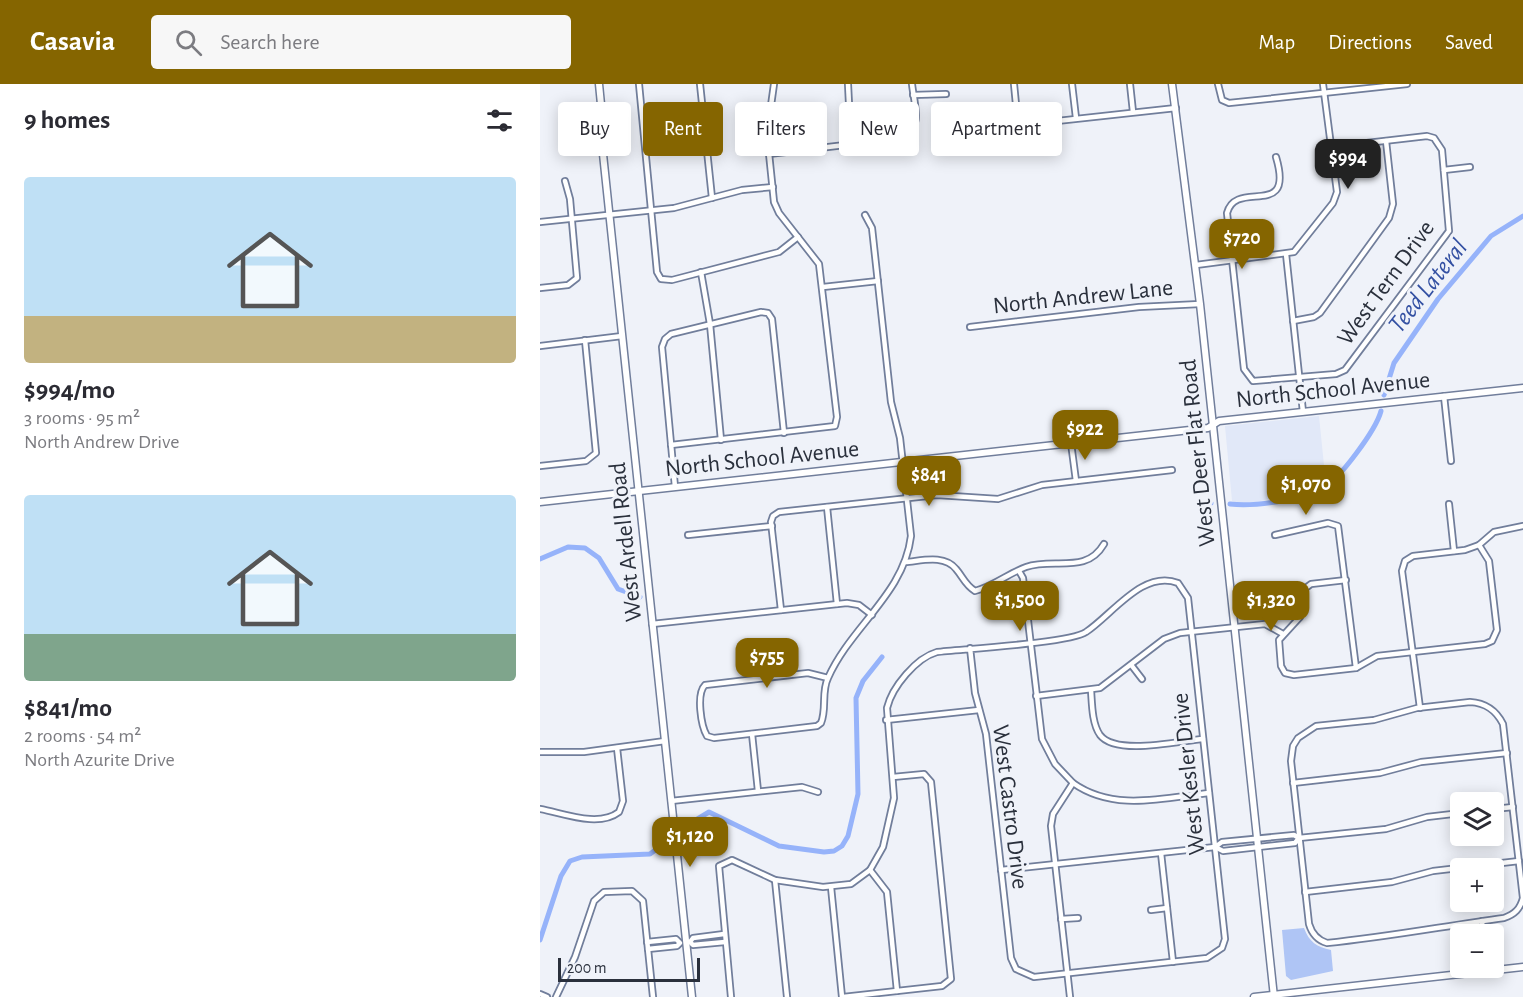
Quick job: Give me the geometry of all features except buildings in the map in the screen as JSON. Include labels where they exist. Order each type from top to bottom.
[{"type":"street","name":"West Ardell Road","points":[[599,84],[609,215],[692,997]]},
{"type":"street","points":[[639,84],[650,211],[657,272],[661,279],[672,280],[779,252],[798,237]]},
{"type":"street","points":[[700,84],[712,198]]},
{"type":"street","points":[[771,102],[774,84]]},
{"type":"street","points":[[848,84],[849,102]]},
{"type":"street","points":[[912,84],[914,102]]},
{"type":"street","points":[[1014,84],[1016,102]]},
{"type":"street","points":[[1072,84],[1076,118]]},
{"type":"street","points":[[1130,84],[1133,112]]},
{"type":"street","name":"West Deer Flat Road","points":[[1172,84],[1214,424],[1274,996]]},
{"type":"street","points":[[1218,84],[1219,95],[1225,103],[1407,84]]},
{"type":"street","points":[[1196,265],[1286,254],[1299,249],[1336,197],[1326,93],[1323,84]]},
{"type":"street","points":[[913,95],[946,94]]},
{"type":"street","points":[[1062,120],[1176,108]]},
{"type":"street","name":"West Tern Drive","points":[[1300,378],[1336,374],[1345,370],[1446,238],[1450,225],[1440,144],[1434,138],[1427,136],[1386,141]]},
{"type":"street","points":[[1293,321],[1307,319],[1320,313],[1389,218],[1393,204],[1386,141],[1332,147]]},
{"type":"street","points":[[671,445],[835,426],[837,417],[819,264],[776,208],[769,156]]},
{"type":"street","points":[[1276,157],[1281,179],[1276,191],[1267,195],[1235,199],[1229,205],[1227,213],[1232,260],[1244,369],[1249,379],[1260,382],[1300,378]]},
{"type":"street","points":[[1444,170],[1470,167]]},
{"type":"street","points":[[540,288],[576,281],[578,273],[565,181]]},
{"type":"street","points":[[540,222],[674,208],[742,190],[772,187]]},
{"type":"street","points":[[828,678],[808,673],[703,687],[700,694],[704,730],[707,736],[714,738],[817,726],[821,723],[828,678],[893,586],[905,562],[911,536],[903,462],[891,402],[872,228],[865,215]]},
{"type":"street","points":[[1286,254],[1303,412]]},
{"type":"street","points":[[701,272],[710,324],[721,440]]},
{"type":"street","points":[[823,287],[878,281]]},
{"type":"street","name":"North Andrew Lane","points":[[970,327],[1139,307],[1200,304]]},
{"type":"street","points":[[675,487],[662,347],[665,339],[671,334],[761,312],[768,313],[772,319],[784,433]]},
{"type":"street","points":[[540,345],[622,336]]},
{"type":"street","points":[[540,466],[586,461],[594,457],[597,448],[585,340]]},
{"type":"street","name":"North School Avenue","points":[[540,502],[1208,428],[1219,421],[1523,388]]},
{"type":"street","points":[[1444,396],[1451,461]]},
{"type":"street","points":[[1071,443],[1076,481]]},
{"type":"street","points":[[781,610],[772,526],[773,516],[779,512],[955,495],[998,500],[1042,485],[1172,470]]},
{"type":"street","points":[[1449,504],[1454,551]]},
{"type":"street","points":[[827,507],[837,604]]},
{"type":"street","points":[[1275,535],[1328,523],[1336,525],[1340,531],[1356,668]]},
{"type":"street","points":[[688,535],[772,526]]},
{"type":"street","points":[[1420,708],[1414,651],[1408,631],[1402,571],[1405,561],[1413,556],[1454,551],[1479,545],[1494,532],[1523,526]]},
{"type":"street","points":[[905,562],[944,561],[956,568],[968,587],[975,591],[1032,566],[1081,563],[1099,552],[1104,544]]},
{"type":"street","points":[[1346,580],[1311,584],[1303,590],[1302,612],[1283,634],[1278,645],[1281,666],[1285,674],[1356,668],[1377,656],[1485,644],[1492,641],[1497,630],[1489,561],[1479,545]]},
{"type":"street","points":[[1019,571],[1023,578],[1040,730],[1055,764],[1073,783],[1096,796],[1121,801],[1209,793]]},
{"type":"street","name":"West Kesler Drive","points":[[1030,642],[1072,637],[1085,633],[1150,582],[1171,580],[1182,587],[1188,598],[1225,939],[1215,955],[1173,962]]},
{"type":"street","points":[[652,624],[853,603],[872,615]]},
{"type":"street","points":[[1036,696],[1091,690],[1108,685],[1172,635],[1265,624],[1283,634]]},
{"type":"street","points":[[731,997],[718,872],[722,862],[732,860],[775,880],[831,887],[851,884],[870,870],[883,847],[894,798],[886,720],[890,697],[920,660],[937,652],[1030,642]]},
{"type":"street","name":"West Castro Drive","points":[[970,648],[979,710],[986,734],[1011,958],[1016,969],[1034,977],[1067,973]]},
{"type":"street","points":[[1132,666],[1142,679]]},
{"type":"street","points":[[1091,690],[1096,726],[1104,740],[1125,747],[1203,739]]},
{"type":"street","points":[[1470,702],[1492,709],[1503,724],[1519,861],[1522,898],[1520,907],[1512,915],[1482,921],[1439,925],[1398,936],[1327,943],[1316,938],[1309,924],[1291,755],[1298,738],[1316,726],[1374,720],[1420,708],[1470,702]]},
{"type":"street","points":[[886,720],[979,710]]},
{"type":"street","points":[[752,734],[758,791]]},
{"type":"street","points":[[540,752],[584,752],[665,741]]},
{"type":"street","points":[[540,809],[585,818],[606,818],[619,812],[623,801],[617,748]]},
{"type":"street","points":[[1293,783],[1380,773],[1421,762],[1507,753]]},
{"type":"street","points":[[831,887],[843,997],[950,983],[951,963],[931,782],[927,776],[921,774],[893,777]]},
{"type":"street","points":[[1070,997],[1051,826],[1053,814],[1073,783]]},
{"type":"street","points":[[671,801],[802,787],[818,792]]},
{"type":"street","points":[[1504,808],[1513,807]]},
{"type":"street","points":[[1001,870],[1215,847],[1222,843],[1294,835],[1299,838],[1386,829],[1427,817],[1450,814]]},
{"type":"street","points":[[1215,847],[1223,851],[1295,843],[1299,838]]},
{"type":"street","points":[[1067,973],[1173,962],[1161,853]]},
{"type":"street","points":[[1305,892],[1392,882],[1433,871],[1519,861]]},
{"type":"street","points":[[870,870],[887,892],[897,991]]},
{"type":"street","points":[[775,880],[787,997]]},
{"type":"street","points":[[556,997],[575,957],[594,901],[599,895],[632,891],[638,894],[643,901],[653,997]]},
{"type":"street","points":[[1151,910],[1167,908]]},
{"type":"street","points":[[1061,919],[1078,918]]},
{"type":"street","points":[[648,950],[677,946],[693,938],[724,934]]},
{"type":"street","points":[[647,942],[676,939],[694,945],[725,942]]},
{"type":"street","points":[[1504,968],[1523,967]]},
{"type":"street","points":[[1254,997],[1450,974]]},
{"type":"street","points":[[540,994],[547,997]]},
{"type":"shaded area","points":[[1319,416],[1326,485],[1244,505],[1232,501],[1225,426]]},
{"type":"shaded area","points":[[1304,928],[1314,943],[1331,950],[1333,971],[1291,980],[1286,976],[1282,930]]},
{"type":"waterway","name":"Teed Lateral","points":[[1384,395],[1394,363],[1438,299],[1491,236],[1523,216]]},
{"type":"waterway","name":"Teed Lateral","points":[[1230,504],[1277,502],[1322,489],[1338,476],[1356,454],[1381,411]]},
{"type":"waterway","points":[[540,559],[568,547],[585,548],[599,558],[618,589],[640,597]]},
{"type":"waterway","name":"Teed Lateral","points":[[686,826],[709,812],[779,846],[824,852],[834,851],[842,846],[848,836],[858,794],[856,698],[863,681],[882,657]]},
{"type":"waterway","name":"Teed Lateral","points":[[540,940],[561,876],[570,861],[582,857],[650,854],[670,839]]}]
